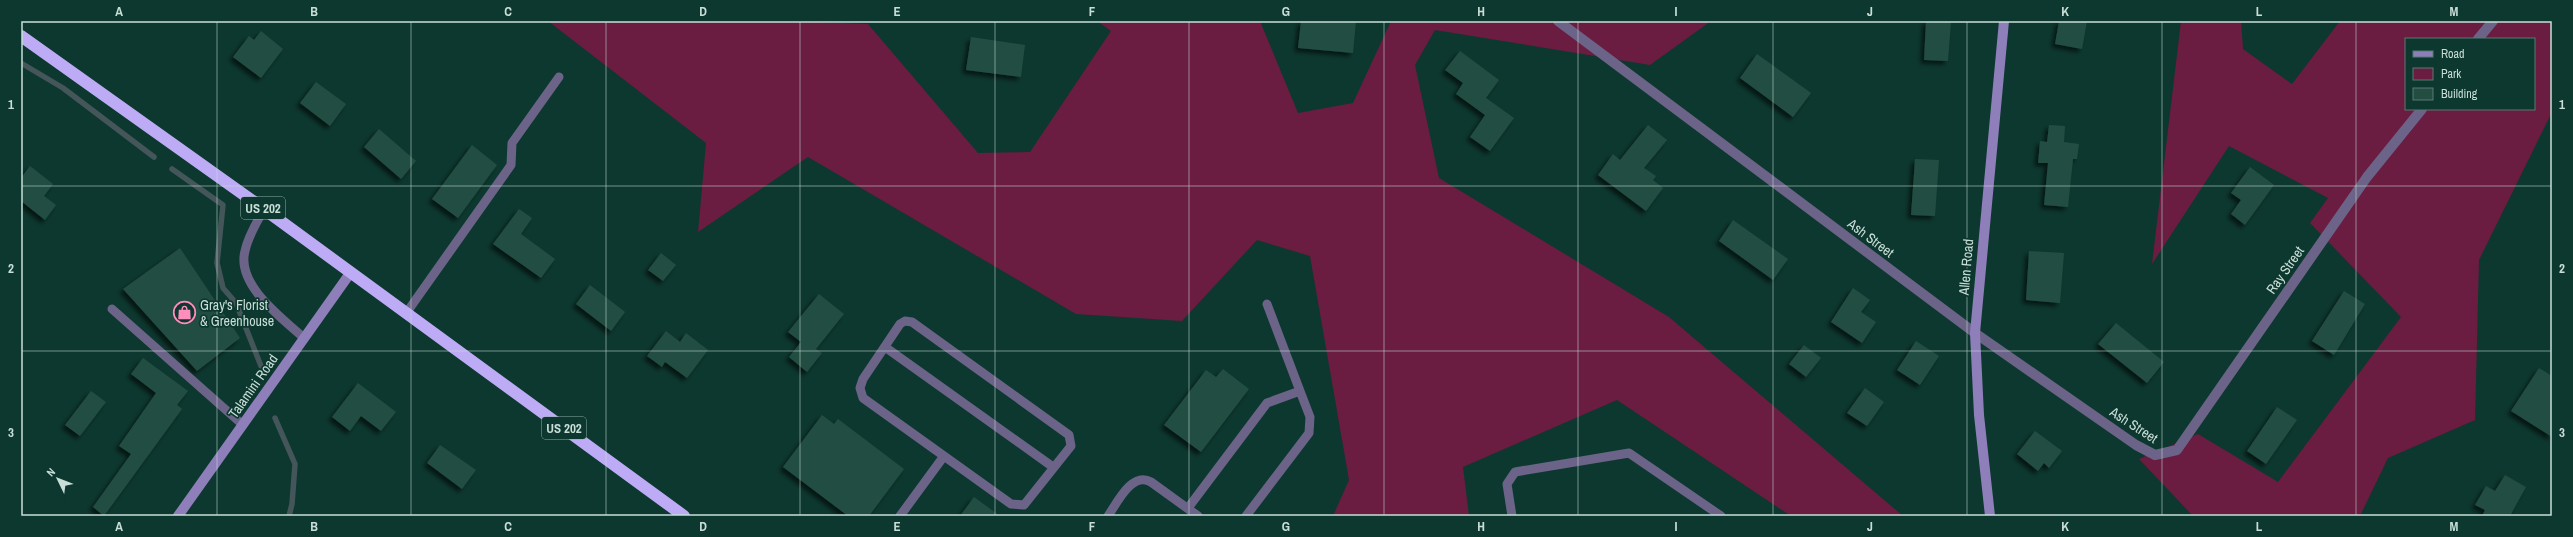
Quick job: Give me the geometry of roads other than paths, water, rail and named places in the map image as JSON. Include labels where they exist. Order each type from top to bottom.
[{"type":"highway","name":"US 202","points":[[21,36],[264,209],[684,516]]},
{"type":"street","name":"Ash Street","points":[[1558,21],[1974,333],[2136,445],[2155,455],[2177,450]]},
{"type":"street","name":"Allen Road","points":[[1990,516],[1979,415],[1974,333],[2004,21]]},
{"type":"street","points":[[2479,38],[2493,21]]},
{"type":"street","name":"Ray Street","points":[[2177,450],[2367,177],[2421,110]]},
{"type":"street","name":"Talamini Road","points":[[178,516],[351,272]]},
{"type":"lane","points":[[406,312],[511,165],[512,143],[559,78]]},
{"type":"lane","points":[[264,209],[244,251],[246,275],[271,308],[304,338]]},
{"type":"lane","points":[[1246,516],[1309,433],[1310,417],[1267,304]]},
{"type":"lane","points":[[112,309],[243,425]]},
{"type":"lane","points":[[909,321],[1066,433],[1071,439],[1071,446],[1053,467],[1028,502],[1015,506],[868,402],[861,393],[861,383],[885,347],[900,324],[909,321]]},
{"type":"lane","points":[[885,347],[1053,467]]},
{"type":"lane","points":[[1188,508],[1267,403],[1300,391]]},
{"type":"lane","points":[[1512,516],[1507,484],[1515,472],[1629,453],[1721,516]]},
{"type":"lane","points":[[900,516],[944,456]]},
{"type":"lane","points":[[1108,516],[1130,485],[1140,479],[1151,482],[1198,516]]},
{"type":"waterway","points":[[21,63],[63,88],[154,157]]},
{"type":"waterway","points":[[172,169],[223,205],[217,263],[223,288],[236,303],[261,366]]},
{"type":"waterway","points":[[275,418],[295,464],[292,504],[289,516]]},
{"type":"place","name":"Gray's Florist & Greenhouse","points":[[184,313]]}]
